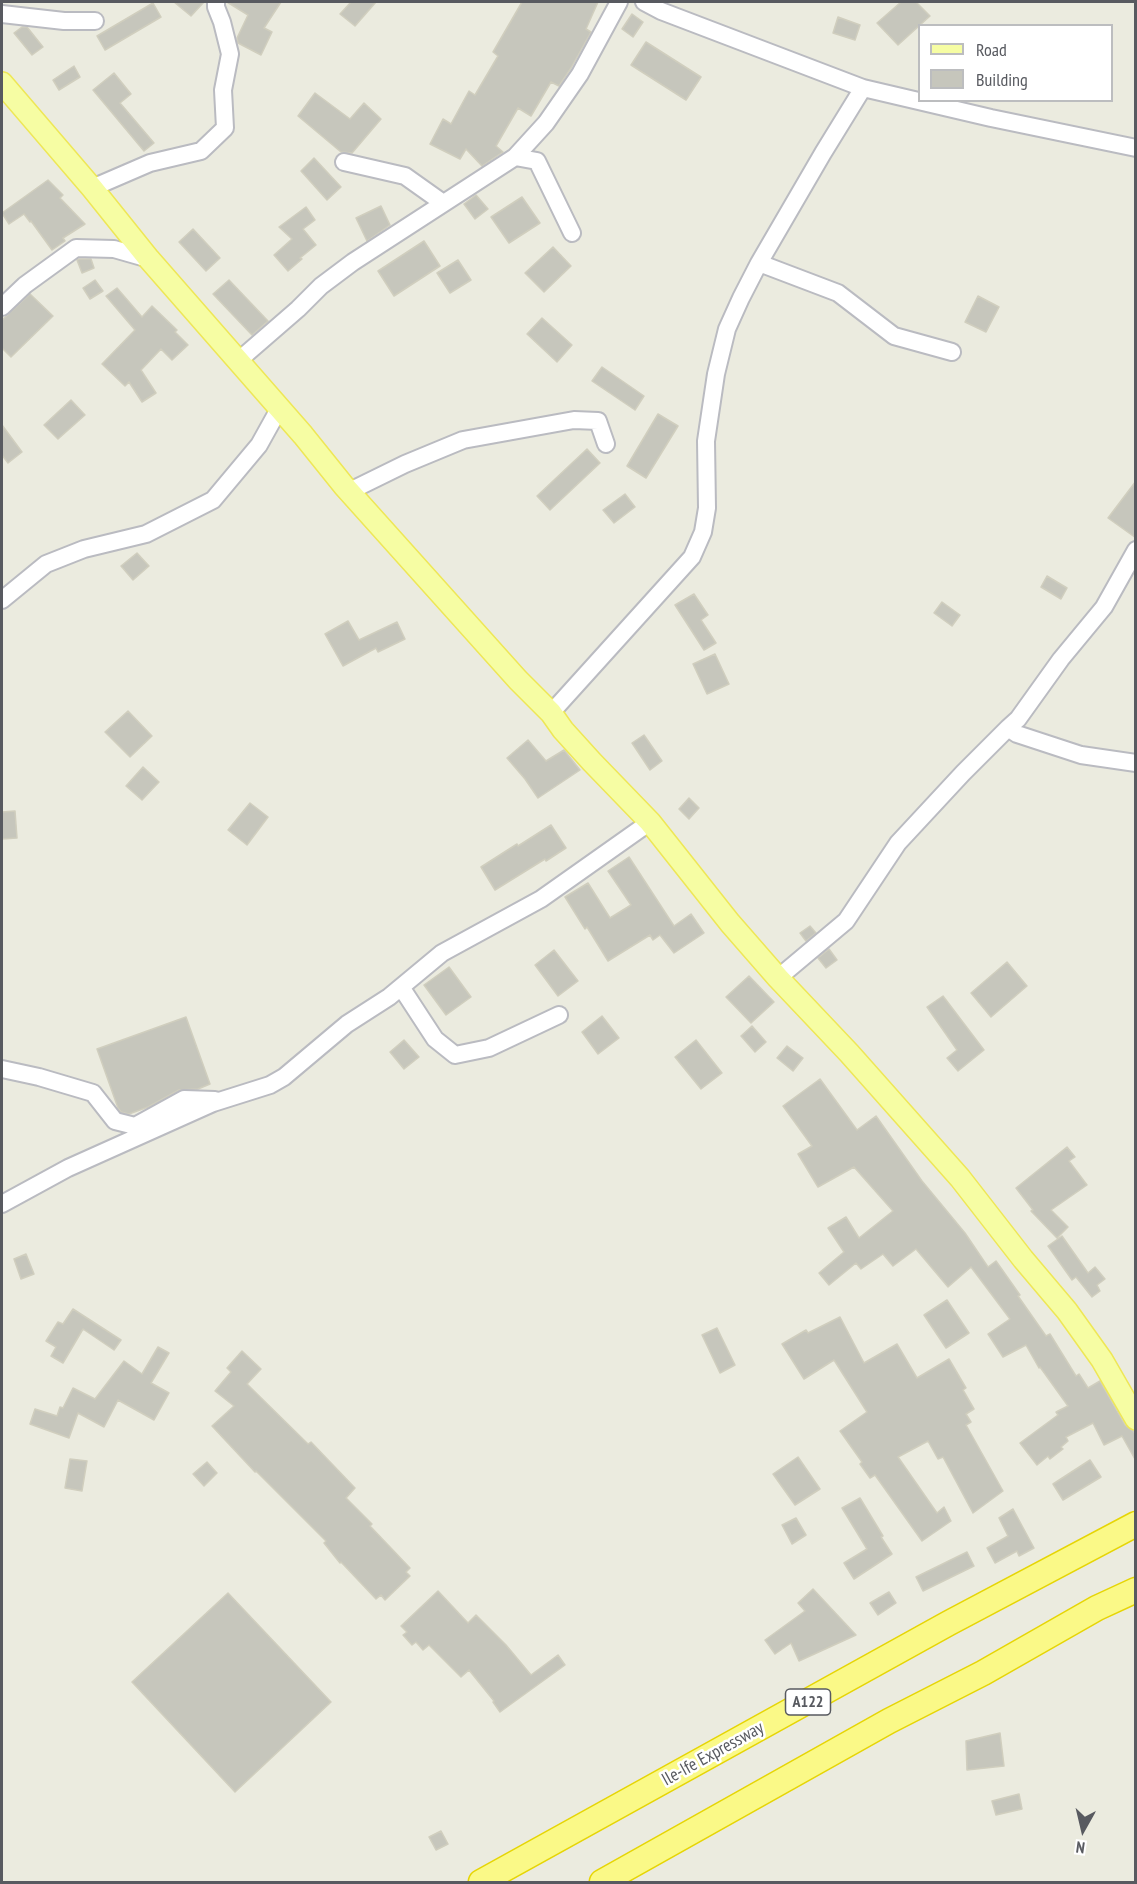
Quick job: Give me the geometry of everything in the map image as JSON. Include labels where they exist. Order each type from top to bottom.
[{"type":"highway","name":"Ile-Ife Expressway","points":[[481,1882],[949,1623],[1136,1524]]},
{"type":"highway","points":[[602,1882],[889,1721],[983,1672],[1097,1608],[1136,1590]]},
{"type":"main road","points":[[2,83],[149,259],[350,491],[518,680],[551,713],[592,762],[650,822],[730,923],[960,1178],[1102,1360],[1136,1419]]},
{"type":"street","points":[[92,188],[150,163],[201,151],[225,128],[223,90],[230,54],[216,2]]},
{"type":"street","points":[[238,361],[321,286],[353,262],[514,157],[546,123],[580,74],[619,2]]},
{"type":"street","points":[[644,2],[863,88],[918,101]]},
{"type":"street","points":[[2,14],[64,21],[95,21]]},
{"type":"street","points":[[551,713],[692,557],[703,532],[707,508],[706,441],[716,374],[727,329],[759,264],[863,88]]},
{"type":"street","points":[[921,102],[1136,148]]},
{"type":"street","points":[[514,157],[537,161],[572,233]]},
{"type":"street","points":[[344,162],[405,176],[443,203]]},
{"type":"street","points":[[2,307],[25,285],[76,248],[114,249],[149,259]]},
{"type":"street","points":[[759,264],[838,293],[894,336],[952,352]]},
{"type":"street","points":[[2,600],[46,564],[84,549],[146,534],[213,501],[259,446],[279,409]]},
{"type":"street","points":[[350,491],[405,464],[463,440],[574,420],[598,421],[606,444]]},
{"type":"street","points":[[778,978],[846,921],[898,843],[963,773],[1018,719],[1061,659],[1104,606],[1136,550]]},
{"type":"street","points":[[1008,728],[1017,734],[1081,755],[1136,763]]},
{"type":"street","points":[[2,1204],[68,1168],[222,1101],[261,1088],[284,1077],[347,1024],[389,997],[442,953],[541,899],[650,822]]},
{"type":"street","points":[[400,987],[435,1039],[455,1055],[489,1048],[559,1015]]},
{"type":"street","points":[[2,1069],[93,1093],[115,1121],[135,1126],[184,1099],[222,1101]]},
{"type":"building","points":[[174,2],[204,2],[191,16]]},
{"type":"building","points":[[227,2],[281,2],[264,28],[272,32],[261,55],[238,43],[237,38],[248,15]]},
{"type":"building","points":[[351,2],[376,2],[355,26],[340,14]]},
{"type":"building","points":[[522,2],[598,2],[586,29],[591,32],[571,68],[559,86],[551,82],[531,116],[518,108],[496,146],[503,152],[482,166],[466,149],[460,159],[430,144],[443,119],[451,124],[469,91],[475,95],[498,56],[493,52]]},
{"type":"building","points":[[901,2],[916,2],[930,16],[918,24],[918,27],[898,45],[877,23]]},
{"type":"building","points":[[153,3],[161,17],[105,50],[97,36]]},
{"type":"building","points":[[632,14],[643,22],[633,37],[622,29]]},
{"type":"building","points":[[838,17],[860,25],[855,40],[833,33]]},
{"type":"building","points":[[22,27],[27,27],[43,47],[32,55],[14,33]]},
{"type":"building","points":[[646,42],[701,77],[686,100],[631,65]]},
{"type":"building","points":[[74,66],[80,77],[59,90],[53,80]]},
{"type":"building","points":[[114,73],[131,94],[120,103],[154,143],[144,151],[93,90]]},
{"type":"building","points":[[315,93],[350,119],[364,103],[381,119],[352,153],[341,152],[298,116]]},
{"type":"building","points":[[314,158],[341,187],[327,200],[301,171]]},
{"type":"building","points":[[48,180],[63,195],[60,198],[85,224],[63,238],[65,241],[52,250],[24,214],[9,224],[2,213]]},
{"type":"building","points":[[476,195],[488,209],[475,219],[464,204]]},
{"type":"building","points":[[522,197],[540,223],[509,243],[491,217]]},
{"type":"building","points":[[381,206],[390,225],[367,241],[356,218]]},
{"type":"building","points":[[306,207],[315,220],[303,229],[316,245],[288,271],[274,255],[292,239],[279,227]]},
{"type":"building","points":[[193,229],[220,258],[206,271],[179,242]]},
{"type":"building","points":[[424,241],[440,266],[394,296],[378,271]]},
{"type":"building","points":[[553,247],[571,266],[544,292],[525,273]]},
{"type":"building","points":[[91,259],[94,268],[82,273],[77,260]]},
{"type":"building","points":[[458,260],[471,280],[450,293],[437,273]]},
{"type":"building","points":[[95,280],[103,291],[90,299],[83,288]]},
{"type":"building","points":[[229,280],[268,321],[252,335],[213,294]]},
{"type":"building","points":[[117,288],[142,317],[152,306],[177,330],[175,332],[188,345],[172,360],[161,349],[141,370],[156,393],[142,402],[129,382],[125,386],[102,364],[135,330],[106,296]]},
{"type":"building","points":[[30,294],[53,316],[11,357],[2,348],[2,320]]},
{"type":"building","points":[[978,296],[999,307],[986,332],[965,322]]},
{"type":"building","points":[[542,318],[572,345],[557,362],[527,334]]},
{"type":"building","points":[[602,367],[644,396],[635,410],[592,381]]},
{"type":"building","points":[[71,400],[85,415],[58,439],[44,425]]},
{"type":"building","points":[[658,414],[678,426],[646,478],[627,466]]},
{"type":"building","points":[[2,425],[22,452],[8,463],[2,455]]},
{"type":"building","points":[[587,449],[600,463],[550,510],[537,496]]},
{"type":"building","points":[[1136,481],[1136,538],[1108,518]]},
{"type":"building","points":[[625,494],[635,507],[614,523],[603,510]]},
{"type":"building","points":[[137,553],[149,566],[133,580],[121,566]]},
{"type":"building","points":[[1047,576],[1067,588],[1061,599],[1041,587]]},
{"type":"building","points":[[694,594],[708,615],[701,620],[716,643],[704,650],[675,605]]},
{"type":"building","points":[[942,602],[960,615],[952,626],[934,613]]},
{"type":"building","points":[[348,621],[359,640],[397,622],[405,639],[378,652],[376,648],[343,666],[325,634]]},
{"type":"building","points":[[715,654],[729,684],[707,694],[693,664]]},
{"type":"building","points":[[128,711],[152,736],[130,757],[105,732]]},
{"type":"building","points":[[644,735],[662,761],[650,770],[632,743]]},
{"type":"building","points":[[528,740],[546,761],[564,750],[580,770],[538,798],[507,758]]},
{"type":"building","points":[[143,767],[159,782],[142,800],[126,786]]},
{"type":"building","points":[[689,798],[699,808],[689,819],[679,809]]},
{"type":"building","points":[[250,803],[268,817],[247,845],[228,830]]},
{"type":"building","points":[[15,811],[17,838],[2,839],[2,812]]},
{"type":"building","points":[[551,825],[566,848],[495,890],[481,867]]},
{"type":"building","points":[[629,857],[674,926],[691,914],[704,933],[674,953],[660,935],[653,940],[650,935],[608,961],[565,897],[588,883],[610,918],[631,905],[608,871]]},
{"type":"building","points":[[810,926],[816,933],[806,941],[800,933]]},
{"type":"building","points":[[829,949],[837,960],[826,968],[818,958]]},
{"type":"building","points":[[554,950],[578,981],[558,996],[535,965]]},
{"type":"building","points":[[1007,962],[1027,986],[991,1017],[971,993]]},
{"type":"building","points":[[449,967],[471,997],[446,1015],[424,985]]},
{"type":"building","points":[[749,976],[774,1002],[751,1023],[726,997]]},
{"type":"building","points":[[943,996],[984,1050],[958,1071],[947,1058],[957,1050],[927,1007]]},
{"type":"building","points":[[602,1016],[619,1038],[598,1054],[582,1032]]},
{"type":"building","points":[[186,1017],[210,1084],[198,1089],[179,1090],[148,1107],[129,1114],[121,1112],[97,1049]]},
{"type":"building","points":[[752,1026],[766,1042],[755,1052],[741,1036]]},
{"type":"building","points":[[404,1040],[419,1057],[404,1069],[390,1052]]},
{"type":"building","points":[[696,1040],[722,1073],[701,1089],[675,1057]]},
{"type":"building","points":[[787,1046],[803,1058],[793,1071],[777,1058]]},
{"type":"building","points":[[820,1079],[857,1130],[876,1116],[988,1267],[996,1261],[1046,1336],[1050,1334],[1076,1376],[1079,1374],[1088,1388],[1100,1381],[1125,1425],[1136,1435],[1136,1461],[1122,1436],[1104,1445],[1093,1423],[1066,1437],[1068,1441],[1061,1447],[1063,1449],[1050,1459],[1048,1456],[1037,1465],[1020,1443],[1058,1415],[1056,1412],[1068,1406],[1039,1368],[1026,1345],[1003,1357],[988,1334],[1010,1319],[971,1267],[948,1287],[916,1249],[893,1266],[883,1254],[861,1269],[856,1263],[829,1285],[819,1273],[844,1252],[828,1228],[846,1217],[859,1238],[893,1211],[854,1167],[818,1187],[798,1154],[812,1146],[783,1106]]},
{"type":"building","points":[[1067,1147],[1075,1157],[1069,1161],[1087,1185],[1051,1210],[1068,1227],[1057,1238],[1031,1211],[1033,1210],[1016,1188]]},
{"type":"building","points":[[1062,1236],[1088,1273],[1095,1267],[1105,1279],[1097,1285],[1100,1291],[1092,1297],[1076,1277],[1072,1280],[1048,1246]]},
{"type":"building","points":[[26,1254],[34,1274],[21,1279],[14,1259]]},
{"type":"building","points":[[947,1300],[969,1333],[946,1348],[924,1315]]},
{"type":"building","points":[[73,1309],[121,1340],[114,1350],[83,1329],[63,1363],[51,1356],[56,1347],[46,1341],[58,1322],[63,1324]]},
{"type":"building","points":[[840,1317],[864,1363],[897,1344],[917,1378],[949,1359],[966,1388],[963,1390],[974,1409],[966,1414],[971,1422],[966,1425],[1003,1491],[973,1513],[943,1457],[938,1459],[928,1441],[898,1457],[937,1513],[944,1507],[951,1521],[922,1541],[875,1475],[870,1478],[860,1464],[862,1462],[840,1431],[867,1412],[834,1360],[804,1379],[782,1344],[806,1330],[808,1333]]},
{"type":"building","points":[[717,1328],[735,1365],[720,1373],[702,1335]]},
{"type":"building","points":[[158,1347],[169,1353],[151,1383],[169,1393],[154,1420],[118,1400],[104,1427],[78,1413],[69,1438],[30,1424],[35,1409],[57,1416],[60,1407],[63,1408],[73,1388],[95,1399],[124,1361],[142,1374]]},
{"type":"building","points":[[242,1351],[261,1369],[247,1384],[308,1444],[311,1442],[355,1488],[346,1498],[410,1568],[406,1572],[410,1576],[385,1600],[381,1595],[376,1599],[340,1563],[324,1543],[326,1541],[255,1472],[212,1426],[234,1406],[215,1391],[231,1372],[227,1368]]},
{"type":"building","points":[[798,1457],[820,1489],[795,1505],[773,1474]]},
{"type":"building","points":[[70,1459],[87,1461],[82,1491],[65,1488]]},
{"type":"building","points":[[1090,1460],[1101,1477],[1063,1500],[1053,1484]]},
{"type":"building","points":[[207,1462],[217,1473],[204,1486],[193,1474]]},
{"type":"building","points":[[860,1498],[892,1554],[854,1579],[844,1563],[867,1549],[842,1508]]},
{"type":"building","points":[[1013,1509],[1034,1548],[1019,1556],[1017,1551],[995,1563],[987,1548],[1008,1536],[999,1518]]},
{"type":"building","points":[[796,1518],[806,1535],[792,1544],[782,1525]]},
{"type":"building","points":[[967,1552],[974,1566],[923,1591],[916,1577]]},
{"type":"building","points":[[813,1589],[856,1635],[799,1661],[791,1643],[775,1654],[765,1640],[805,1611],[798,1603]]},
{"type":"building","points":[[438,1591],[468,1623],[476,1615],[506,1645],[531,1675],[558,1655],[565,1665],[500,1712],[469,1670],[461,1677],[429,1645],[423,1650],[416,1642],[412,1645],[403,1635],[407,1632],[401,1626]]},
{"type":"building","points":[[889,1592],[896,1603],[878,1615],[870,1603]]},
{"type":"building","points":[[228,1593],[331,1702],[235,1792],[132,1682]]},
{"type":"building","points":[[1000,1733],[1004,1766],[967,1770],[966,1741]]},
{"type":"building","points":[[1019,1794],[1022,1809],[996,1815],[992,1801]]},
{"type":"building","points":[[441,1831],[448,1844],[436,1850],[429,1837]]}]
